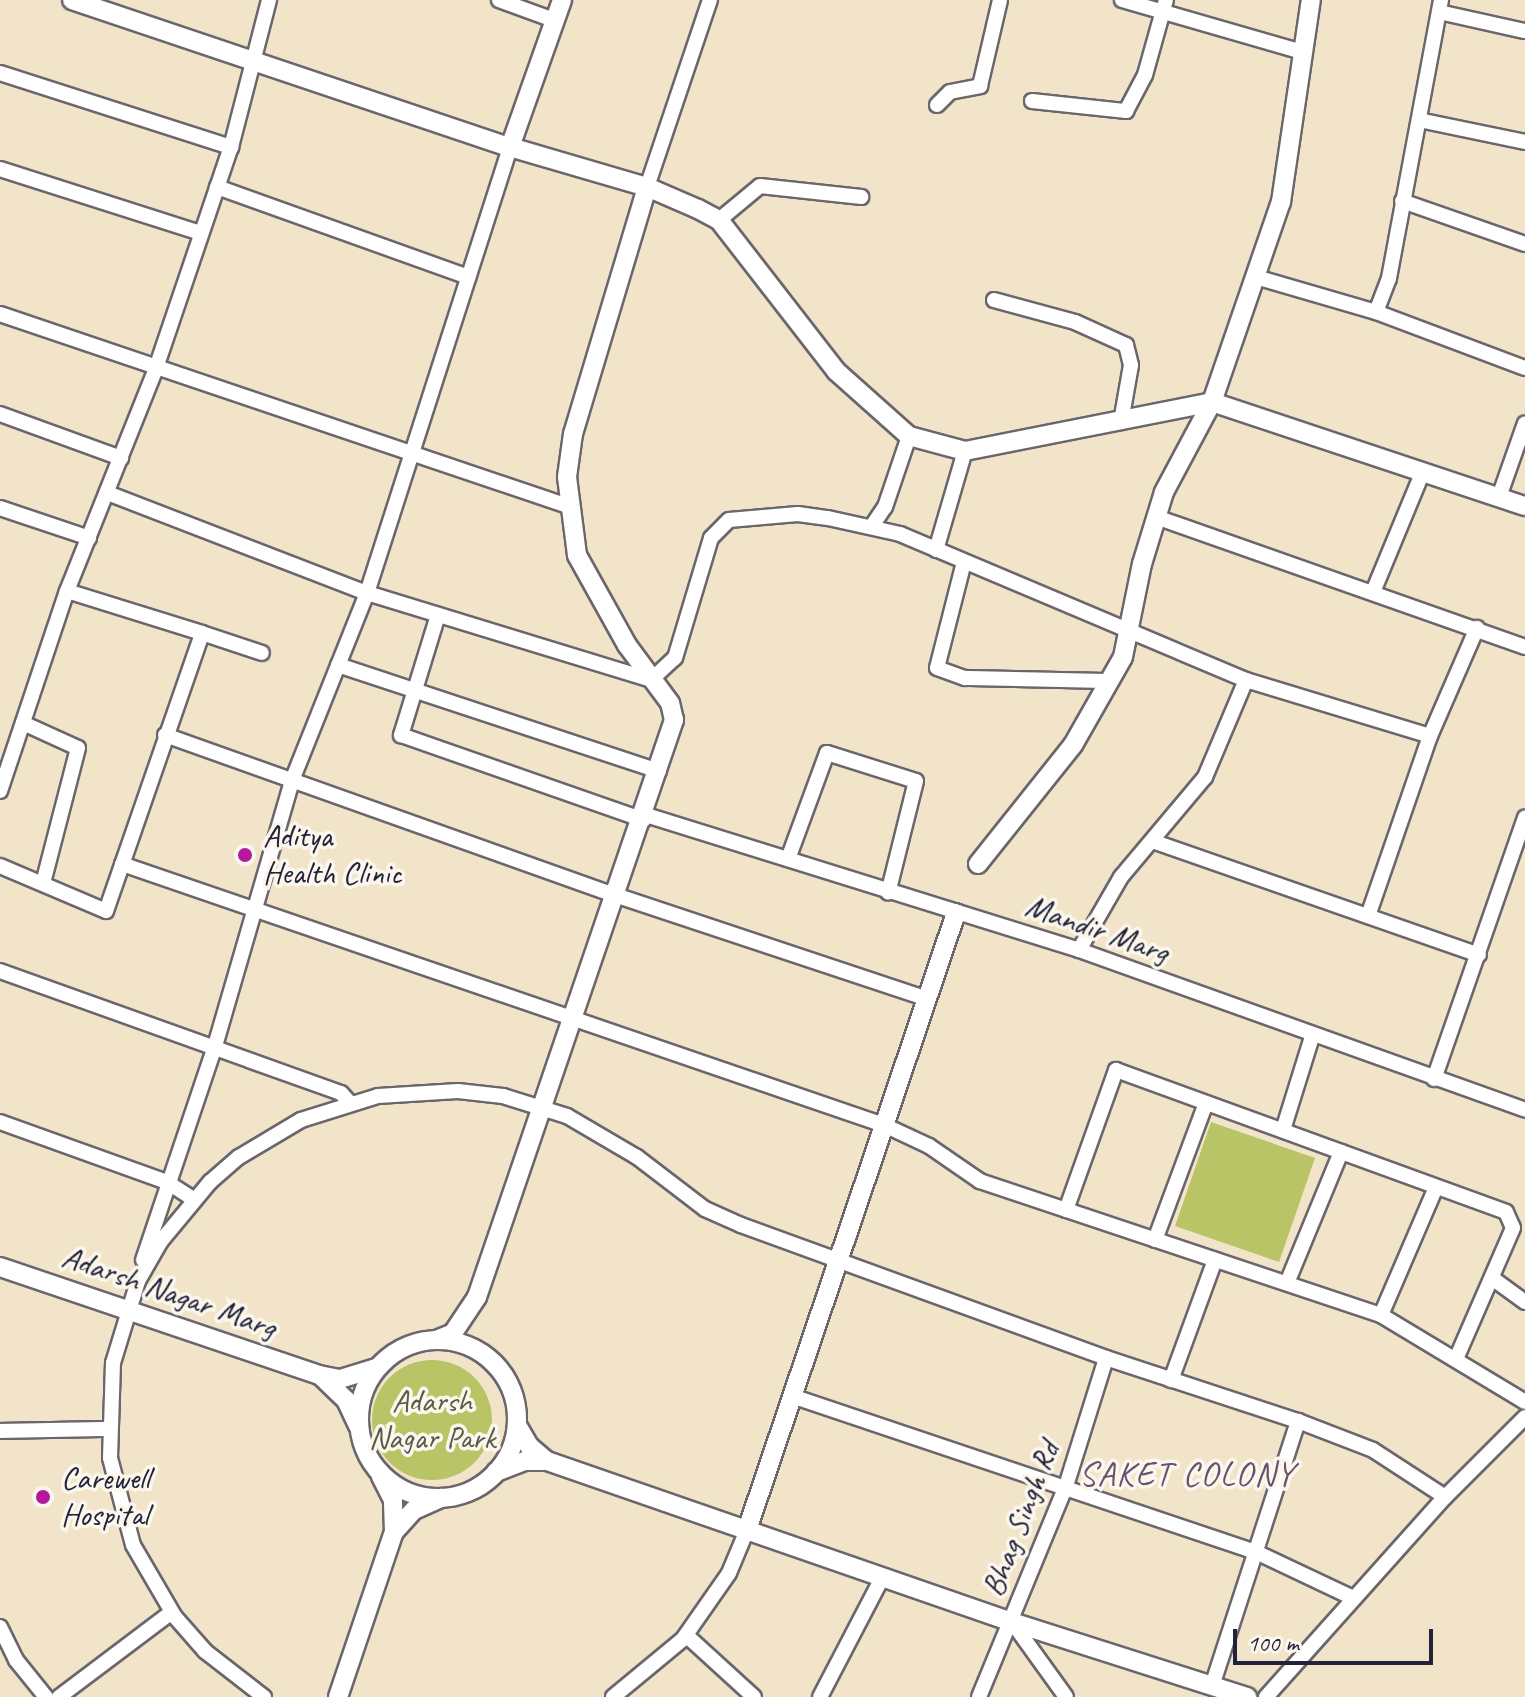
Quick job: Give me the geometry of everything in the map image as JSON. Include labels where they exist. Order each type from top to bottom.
[{"type":"street","points":[[72,0],[510,147],[647,187],[719,220],[836,371],[909,436],[965,451],[1212,402],[1525,506]]},
{"type":"street","points":[[0,791],[67,591],[110,494],[156,368],[231,147],[269,0]]},
{"type":"street","points":[[499,0],[554,20]]},
{"type":"street","points":[[264,1697],[205,1651],[172,1612],[133,1545],[118,1499],[109,1429],[113,1363],[167,1182],[215,1046],[257,912],[293,778],[367,593],[510,147],[562,0]]},
{"type":"street","points":[[319,1375],[340,1379],[377,1368],[405,1347],[453,1333],[477,1297],[645,817],[674,720],[670,703],[651,680],[577,555],[567,477],[573,434],[647,187],[710,0]]},
{"type":"street","points":[[937,105],[950,92],[980,86],[1000,0]]},
{"type":"street","points":[[1122,0],[1164,6],[1302,52]]},
{"type":"street","points":[[978,864],[1073,745],[1110,681],[1128,632],[1156,517],[1212,402],[1259,278],[1281,202],[1311,0]]},
{"type":"street","points":[[1032,101],[1126,111],[1145,75],[1164,6]]},
{"type":"street","points":[[1376,312],[1389,278],[1440,6],[1525,31]]},
{"type":"street","points":[[0,73],[231,147]]},
{"type":"street","points":[[1419,120],[1525,142]]},
{"type":"street","points":[[0,169],[201,233]]},
{"type":"street","points":[[719,220],[760,186],[861,197]]},
{"type":"street","points":[[217,187],[468,277]]},
{"type":"street","points":[[1402,201],[1525,244]]},
{"type":"street","points":[[1259,278],[1376,312],[1525,368]]},
{"type":"street","points":[[994,300],[1075,322],[1126,345],[1131,365],[1121,422]]},
{"type":"street","points":[[0,314],[571,507]]},
{"type":"street","points":[[0,414],[121,458]]},
{"type":"street","points":[[1499,497],[1525,424]]},
{"type":"street","points":[[872,526],[885,507],[909,436]]},
{"type":"street","points":[[936,550],[965,451]]},
{"type":"street","points":[[1373,592],[1423,471]]},
{"type":"street","points":[[110,494],[367,593],[651,680]]},
{"type":"street","points":[[0,508],[89,538]]},
{"type":"street","points":[[651,680],[675,658],[711,538],[729,520],[798,514],[872,526],[1246,680],[1430,736]]},
{"type":"street","points":[[1156,517],[1525,647]]},
{"type":"street","points":[[964,562],[937,668],[965,678],[1110,681]]},
{"type":"street","points":[[67,591],[262,653]]},
{"type":"street","points":[[414,690],[438,615]]},
{"type":"street","points":[[1368,916],[1430,736],[1477,628]]},
{"type":"street","points":[[0,866],[106,911],[202,633]]},
{"type":"street","points":[[338,665],[659,771]]},
{"type":"street","points":[[1079,950],[1121,877],[1155,842],[1205,777],[1246,680]]},
{"type":"street","name":"Mandir Marg","points":[[414,690],[401,735],[645,817],[1079,950],[1312,1037],[1525,1110]]},
{"type":"street","points":[[23,723],[67,739],[78,748],[43,883]]},
{"type":"street","points":[[165,735],[618,896],[927,999]]},
{"type":"street","points":[[788,859],[827,753],[916,781],[888,893]]},
{"type":"street","points":[[1434,1079],[1525,817]]},
{"type":"street","points":[[1155,842],[1479,955]]},
{"type":"street","points":[[122,864],[884,1125],[929,1146],[980,1181],[1381,1315],[1457,1357],[1525,1402]]},
{"type":"street","points":[[613,1697],[686,1635],[729,1573],[747,1530],[956,913]]},
{"type":"street","points":[[0,971],[341,1093],[350,1103]]},
{"type":"street","points":[[1283,1130],[1312,1037]]},
{"type":"street","points":[[1066,1210],[1116,1070],[1436,1187],[1513,1218],[1492,1278],[1457,1357]]},
{"type":"street","points":[[127,1310],[161,1241],[193,1199],[269,1137],[350,1103],[418,1091],[458,1091],[544,1108],[602,1134],[705,1209],[838,1262],[1106,1358],[1298,1421],[1373,1450],[1445,1497]]},
{"type":"street","points":[[1155,1240],[1206,1103]]},
{"type":"street","points":[[0,1122],[167,1182],[193,1199]]},
{"type":"street","points":[[1287,1283],[1341,1152]]},
{"type":"street","points":[[1381,1315],[1436,1187]]},
{"type":"street","points":[[1171,1380],[1215,1260]]},
{"type":"street","name":"Adarsh Nagar Marg","points":[[0,1267],[319,1375]]},
{"type":"street","points":[[1492,1278],[1525,1302]]},
{"type":"street","points":[[477,1297],[477,1338],[486,1356],[508,1382],[517,1425],[509,1454],[496,1472]]},
{"type":"street","points":[[436,1340],[467,1345],[486,1356]]},
{"type":"street","name":"Bhag Singh Rd","points":[[979,1697],[1066,1486],[1106,1358]]},
{"type":"street","points":[[360,1430],[362,1396],[377,1368]]},
{"type":"street","points":[[319,1375],[346,1400],[393,1500],[394,1532],[338,1697]]},
{"type":"street","points":[[792,1396],[1258,1553],[1353,1598]]},
{"type":"street","points":[[1266,1697],[1445,1497],[1525,1417]]},
{"type":"street","points":[[1212,1686],[1258,1553],[1298,1421]]},
{"type":"street","points":[[517,1425],[547,1461]]},
{"type":"street","points":[[0,1431],[109,1429]]},
{"type":"street","points":[[394,1532],[414,1510],[443,1497],[471,1490],[496,1472],[525,1461],[547,1461],[1012,1622],[1247,1697]]},
{"type":"street","points":[[375,1466],[409,1492],[443,1497]]},
{"type":"street","points":[[820,1697],[883,1576]]},
{"type":"street","points":[[59,1697],[172,1612]]},
{"type":"street","points":[[1012,1622],[1066,1697]]},
{"type":"street","points":[[0,1627],[16,1660],[46,1697]]},
{"type":"street","points":[[686,1635],[754,1697]]},
{"type":"green space","points":[[1211,1122],[1315,1158],[1279,1262],[1175,1226]]},
{"type":"green space","name":"Adarsh Nagar Park","points":[[432,1360],[455,1364],[475,1377],[488,1397],[492,1420],[488,1443],[475,1463],[455,1476],[432,1480],[409,1476],[389,1463],[376,1443],[372,1420],[376,1397],[389,1377],[409,1364]]},
{"type":"place","name":"Aditya Health Clinic","points":[[245,855]]},
{"type":"place","name":"Carewell Hospital","points":[[43,1497]]},
{"type":"district","name":"SAKET COLONY","points":[[1187,1474]]}]
